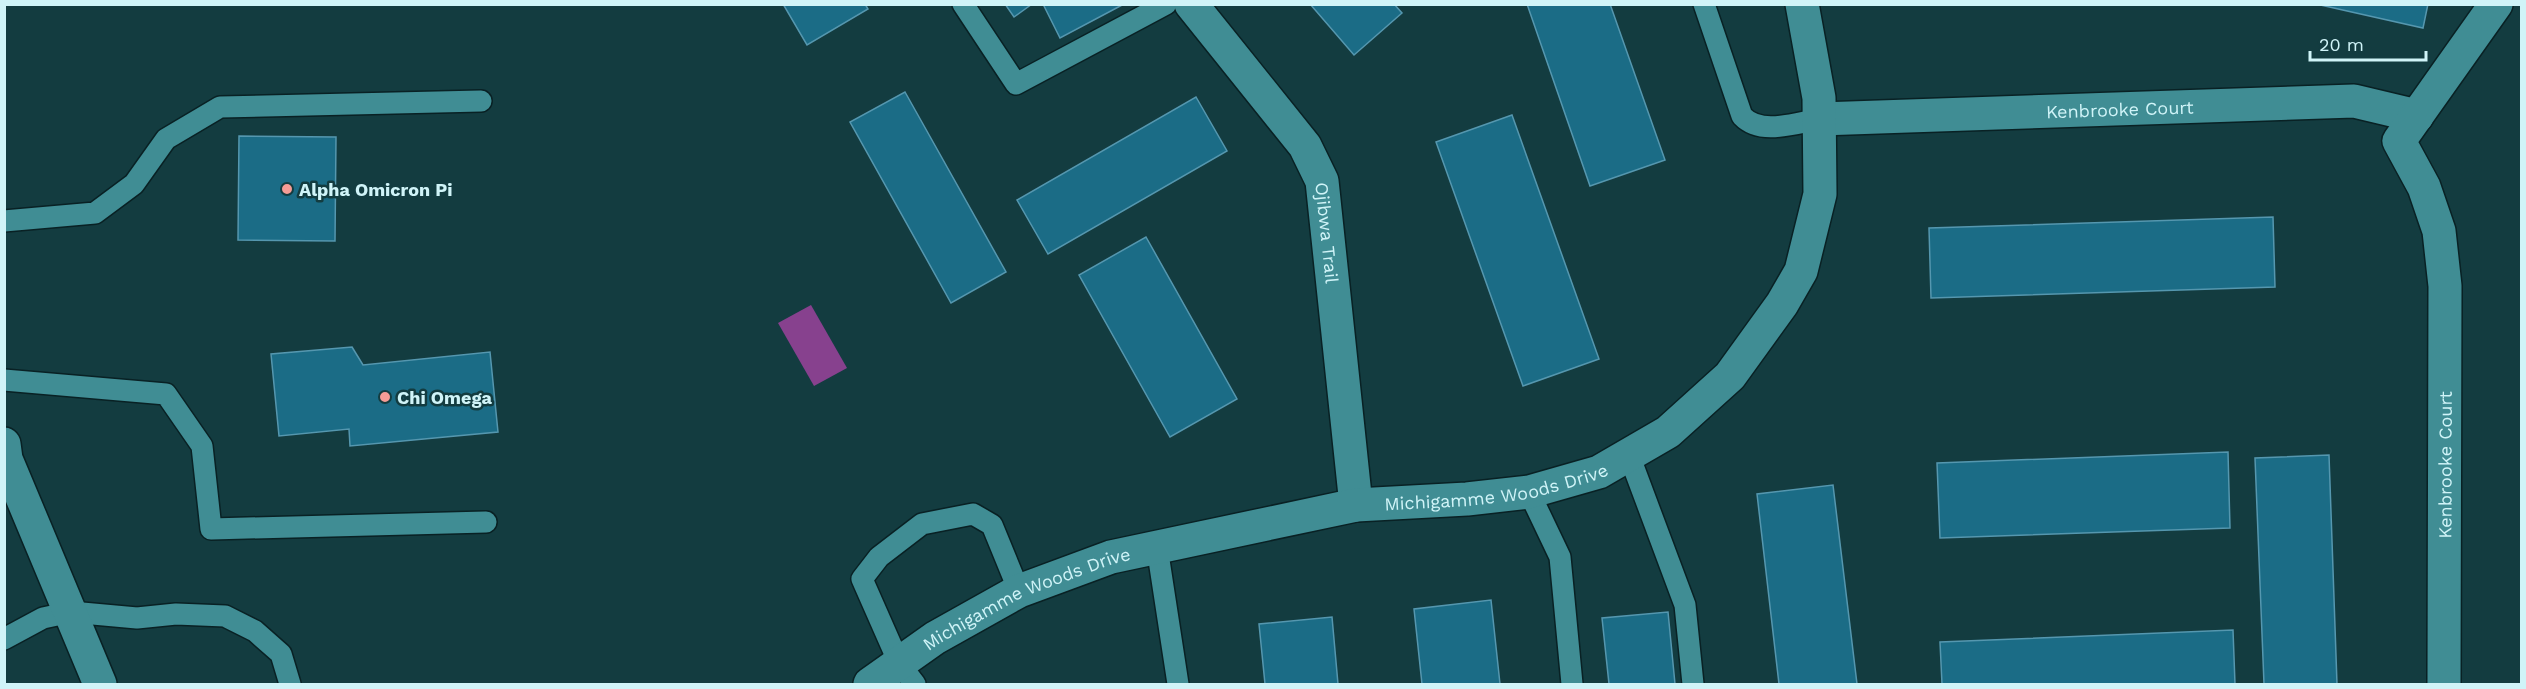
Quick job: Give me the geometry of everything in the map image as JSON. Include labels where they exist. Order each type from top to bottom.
[{"type":"street","name":"Ojibwa Trail","points":[[1191,4],[1305,146],[1322,181],[1356,505]]},
{"type":"street","name":"Michigamme Woods Drive","points":[[870,684],[907,674],[935,638],[1019,591],[1111,557],[1356,505],[1467,499],[1529,492],[1599,472],[1668,432],[1730,376],[1782,304],[1801,271],[1820,194],[1820,98],[1802,4]]},
{"type":"street","name":"Kenbrooke Court","points":[[2444,684],[2445,286],[2439,231],[2424,187],[2399,141],[2496,4]]},
{"type":"street","name":"Kenbrooke Court","points":[[1820,119],[2354,101],[2417,116]]},
{"type":"street","points":[[5,454],[100,684]]},
{"type":"lane","points":[[963,4],[1016,84],[1166,4]]},
{"type":"lane","points":[[1704,4],[1742,116],[1749,123],[1775,127],[1820,119]]},
{"type":"lane","points":[[4,221],[94,213],[134,184],[166,139],[220,107],[481,101]]},
{"type":"lane","points":[[4,380],[166,394],[202,446],[211,529],[486,522]]},
{"type":"lane","points":[[1629,455],[1685,605],[1693,684]]},
{"type":"lane","points":[[1529,492],[1560,557],[1572,684]]},
{"type":"lane","points":[[907,674],[861,579],[879,556],[922,524],[973,514],[992,525],[1019,591]]},
{"type":"lane","points":[[1157,547],[1178,684]]},
{"type":"lane","points":[[4,639],[43,618],[71,612],[137,618],[176,614],[225,616],[255,631],[280,654],[290,684]]},
{"type":"shaded area","points":[[811,305],[847,368],[814,386],[778,323]]},
{"type":"building","points":[[783,4],[865,4],[868,9],[807,45]]},
{"type":"building","points":[[1005,4],[1032,4],[1014,17]]},
{"type":"building","points":[[1047,4],[1124,4],[1060,38],[1044,6]]},
{"type":"building","points":[[1310,4],[1394,4],[1402,13],[1354,55]]},
{"type":"building","points":[[1527,4],[1610,4],[1665,160],[1590,186]]},
{"type":"building","points":[[2316,4],[2428,4],[2423,28]]},
{"type":"building","points":[[905,92],[1006,272],[951,303],[850,122]]},
{"type":"building","points":[[1196,97],[1227,151],[1048,254],[1017,200]]},
{"type":"building","points":[[1512,115],[1599,359],[1523,386],[1436,142]]},
{"type":"building","name":"Alpha Omicron Pi","points":[[239,136],[336,137],[335,241],[238,240]]},
{"type":"building","points":[[2273,217],[2275,287],[1931,298],[1929,228]]},
{"type":"building","points":[[1146,237],[1237,399],[1170,437],[1079,275]]},
{"type":"building","name":"Chi Omega","points":[[352,347],[363,365],[490,352],[498,432],[350,446],[349,429],[279,436],[271,354]]},
{"type":"building","points":[[2228,452],[2230,528],[1940,538],[1937,463]]},
{"type":"building","points":[[2329,455],[2337,684],[2264,684],[2255,458]]},
{"type":"building","points":[[1833,485],[1857,684],[1779,684],[1757,494]]},
{"type":"building","points":[[1491,600],[1500,684],[1422,684],[1414,609]]},
{"type":"building","points":[[1668,612],[1675,684],[1609,684],[1602,618]]},
{"type":"building","points":[[1332,617],[1338,684],[1265,684],[1259,624]]},
{"type":"building","points":[[2233,630],[2235,684],[1942,684],[1940,642]]},
{"type":"place","name":"Alpha Omicron Pi","points":[[287,189]]},
{"type":"place","name":"Chi Omega","points":[[385,397]]}]
